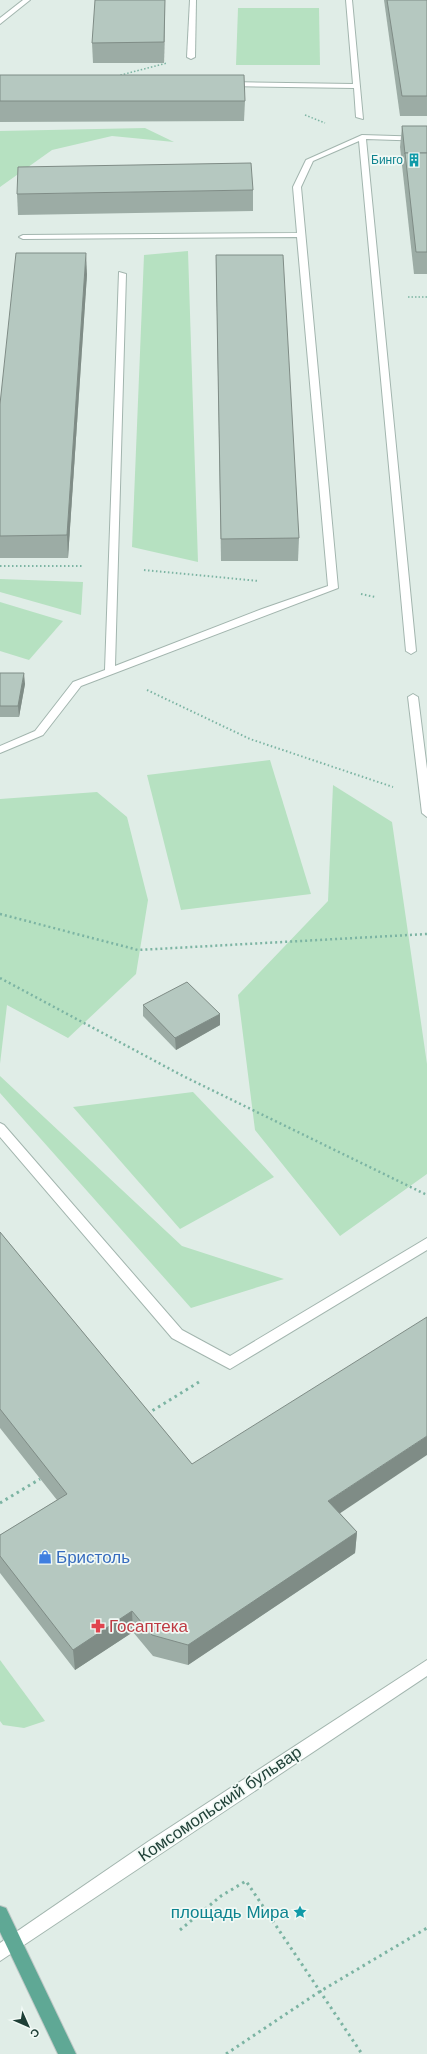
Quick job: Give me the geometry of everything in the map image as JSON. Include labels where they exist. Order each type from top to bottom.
[{"type":"main road","points":[[0,1914],[67,2054]]},
{"type":"street","points":[[0,22],[27,0]]},
{"type":"street","points":[[191,57],[193,0]]},
{"type":"street","points":[[349,0],[360,117]]},
{"type":"street","points":[[223,84],[357,86]]},
{"type":"street","points":[[0,750],[39,733],[77,684],[266,611],[333,588],[297,188],[310,160],[362,136],[427,139]]},
{"type":"street","points":[[362,136],[411,651]]},
{"type":"street","points":[[23,237],[302,236]]},
{"type":"street","points":[[110,672],[122,274]]},
{"type":"street","points":[[413,697],[427,813]]},
{"type":"street","points":[[0,1128],[177,1334],[230,1363],[427,1243]]},
{"type":"street","name":"Комсомольский бульвар","points":[[0,1953],[155,1847],[427,1667]]},
{"type":"path","points":[[114,76],[191,57]]},
{"type":"path","points":[[0,566],[113,567],[262,581]]},
{"type":"path","points":[[333,588],[406,604]]},
{"type":"path","points":[[110,672],[250,739],[425,799]]},
{"type":"path","points":[[0,914],[138,950],[427,934]]},
{"type":"path","points":[[0,978],[183,1076],[427,1195]]},
{"type":"path","points":[[144,1415],[230,1363]]},
{"type":"path","points":[[0,1503],[40,1479]]},
{"type":"path","points":[[180,1930],[221,1896],[246,1881],[362,2054]]},
{"type":"path","points":[[226,2054],[320,1992],[427,1928]]},
{"type":"green space","points":[[238,8],[319,8],[320,65],[236,65]]},
{"type":"green space","points":[[145,128],[174,142],[112,136],[52,150],[0,187],[0,131]]},
{"type":"green space","points":[[188,251],[198,562],[132,547],[144,255]]},
{"type":"green space","points":[[0,579],[83,582],[81,615],[0,592]]},
{"type":"green space","points":[[0,602],[63,621],[29,660],[0,651]]},
{"type":"green space","points":[[270,760],[311,894],[181,910],[147,775]]},
{"type":"green space","points":[[333,785],[392,822],[427,1064],[427,1174],[340,1236],[255,1130],[238,995],[328,901]]},
{"type":"green space","points":[[97,792],[127,817],[148,900],[136,974],[68,1038],[7,1005],[0,1064],[0,799]]},
{"type":"green space","points":[[0,1076],[182,1246],[284,1279],[191,1308],[0,1093]]},
{"type":"green space","points":[[193,1092],[274,1177],[180,1229],[73,1107]]},
{"type":"green space","points":[[0,1660],[45,1721],[24,1728],[3,1725],[0,1721]]},
{"type":"building","points":[[95,0],[165,0],[164,42],[92,43]]},
{"type":"building","points":[[387,0],[427,0],[427,96],[402,96]]},
{"type":"building","points":[[0,75],[244,75],[245,101],[0,101]]},
{"type":"building","points":[[402,126],[427,126],[427,153],[405,154]]},
{"type":"building","points":[[405,153],[427,153],[427,252],[416,252]]},
{"type":"building","points":[[251,163],[253,190],[17,194],[18,167]]},
{"type":"building","points":[[16,253],[86,253],[67,535],[0,536],[0,404]]},
{"type":"building","points":[[216,255],[283,255],[299,538],[221,539]]},
{"type":"building","points":[[0,673],[24,673],[18,706],[0,706]]},
{"type":"building","points":[[187,982],[220,1014],[175,1038],[143,1005]]},
{"type":"building","points":[[0,1232],[192,1464],[427,1317],[427,1436],[328,1501],[357,1532],[188,1645],[152,1635],[132,1611],[73,1650],[0,1556],[0,1535],[67,1494],[0,1409]]},
{"type":"place","name":"Бинго","points":[[414,160]]},
{"type":"place","name":"Бристоль","points":[[45,1557]]},
{"type":"place","name":"Госаптека","points":[[98,1626]]},
{"type":"place","name":"площадь Мира","points":[[300,1912]]}]
